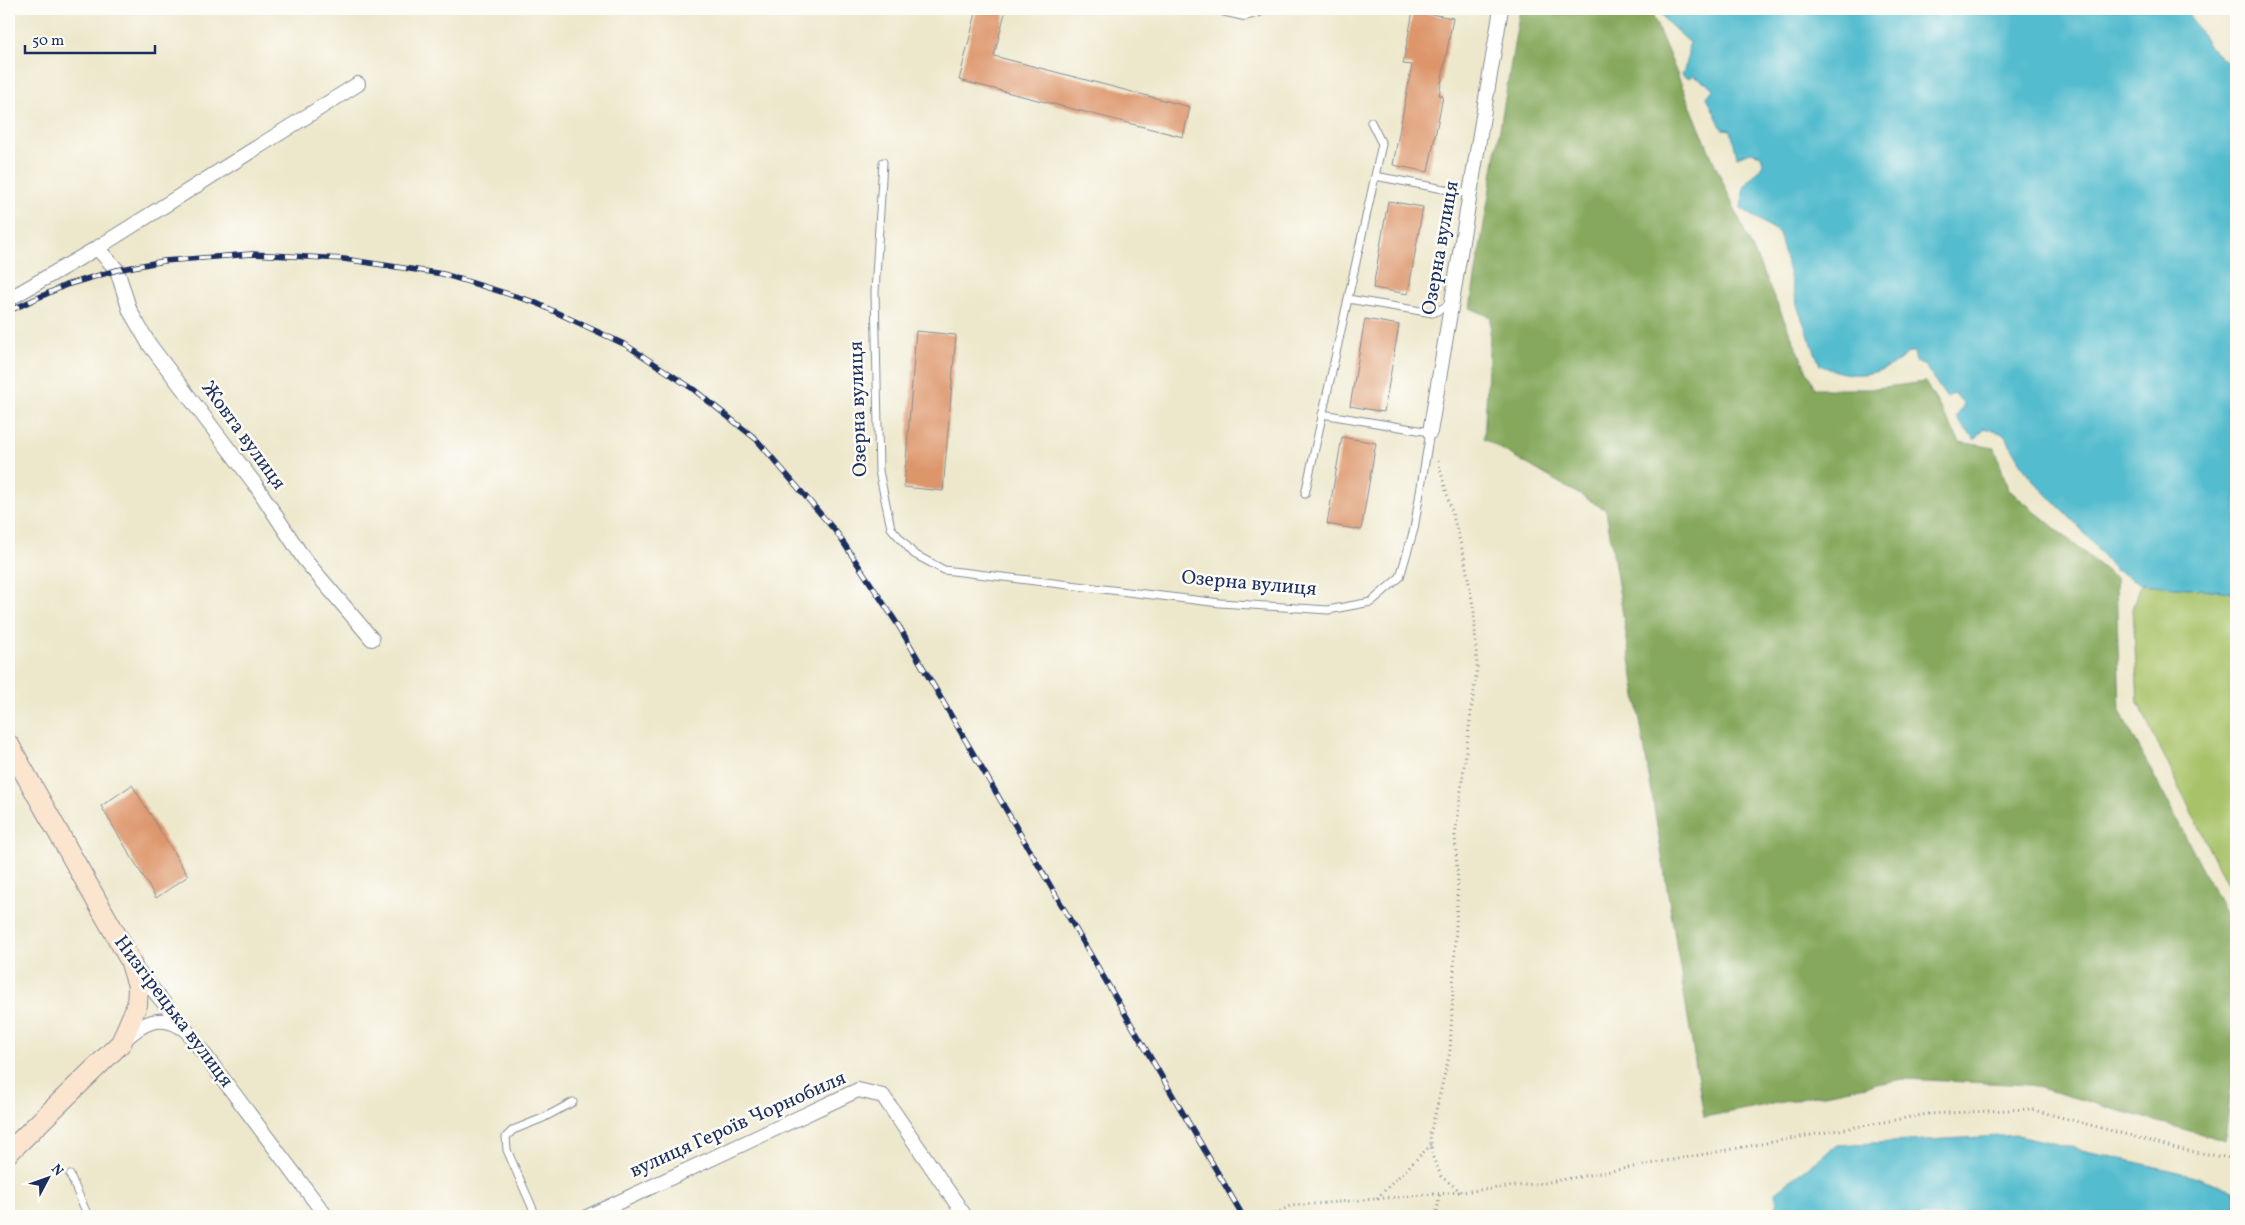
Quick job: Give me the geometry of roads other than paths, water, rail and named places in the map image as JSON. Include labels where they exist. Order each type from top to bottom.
[{"type":"main road","name":"Низгірецька вулиця","points":[[9,745],[130,960]]},
{"type":"main road","points":[[9,1152],[121,1043],[138,1005],[138,986],[130,960]]},
{"type":"street","points":[[1226,9],[1244,13],[1259,9]]},
{"type":"street","name":"Озерна вулиця","points":[[1430,432],[1501,9]]},
{"type":"street","points":[[9,299],[98,248],[358,84]]},
{"type":"street","name":"Жовта вулиця","points":[[98,248],[117,270],[130,311],[150,344],[255,484],[304,559],[372,639]]},
{"type":"street","name":"Низгірецька вулиця","points":[[130,960],[186,1030],[326,1216]]},
{"type":"street","points":[[121,1043],[134,1031],[153,1021],[166,1020],[186,1030]]},
{"type":"street","name":"вулиця Героїв Чорнобиля","points":[[589,1216],[858,1090],[883,1096],[965,1216]]},
{"type":"lane","points":[[1305,494],[1382,144],[1370,122]]},
{"type":"lane","name":"Озерна вулиця","points":[[883,162],[876,292],[878,471],[891,528],[914,554],[933,566],[944,570],[1220,603],[1328,610],[1371,602],[1400,577],[1414,529],[1430,432]]},
{"type":"lane","points":[[1375,176],[1470,194]]},
{"type":"lane","points":[[1348,299],[1433,313],[1452,303]]},
{"type":"lane","points":[[1322,414],[1430,432]]},
{"type":"lane","points":[[536,1216],[507,1150],[506,1137],[513,1130],[544,1118],[573,1102]]},
{"type":"lane","points":[[70,1175],[88,1216]]},
{"type":"water","points":[[1658,9],[2185,9],[2210,47],[2236,71],[2236,592],[2141,584],[2114,569],[2081,529],[2029,476],[2004,434],[1984,428],[1975,440],[1956,418],[1964,404],[1955,394],[1946,397],[1925,366],[1916,362],[1914,352],[1909,352],[1889,366],[1868,374],[1844,373],[1820,365],[1799,311],[1779,233],[1741,208],[1744,186],[1764,164],[1761,155],[1751,152],[1737,157],[1731,130],[1722,129],[1707,97],[1714,88],[1693,76],[1688,78],[1682,75],[1687,62],[1689,42],[1666,21]]},
{"type":"water","points":[[2018,1135],[2191,1175],[2236,1191],[2236,1216],[1779,1216],[1775,1192],[1837,1145]]},
{"type":"railway","points":[[9,311],[66,285],[117,270],[164,261],[252,254],[344,259],[443,274],[534,302],[626,345],[693,389],[756,439],[837,533],[900,628],[1243,1216]]}]
